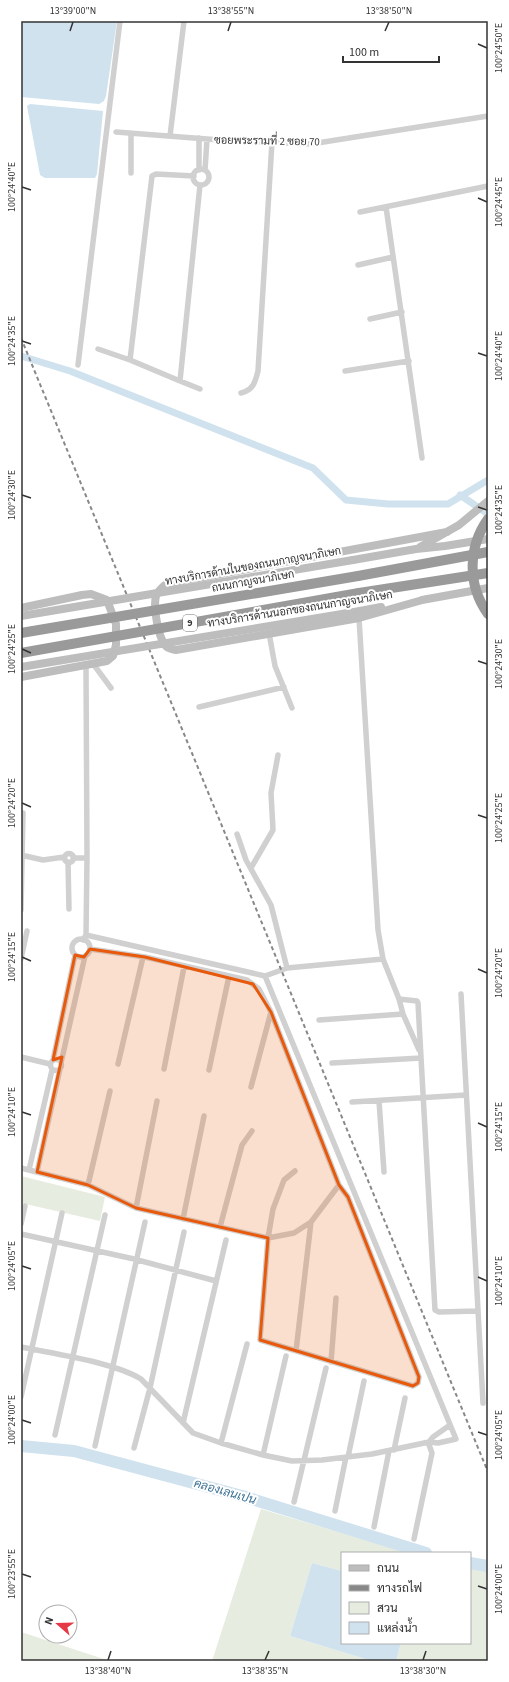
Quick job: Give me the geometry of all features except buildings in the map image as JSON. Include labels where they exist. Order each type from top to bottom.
[{"type":"highway","points":[[488,519],[479,533],[472,557],[478,596],[488,614]]},
{"type":"highway","name":"ถนนกาญจนาภิเษก","points":[[21,633],[358,576],[488,552]]},
{"type":"highway","name":"9","points":[[21,653],[359,593],[488,573]]},
{"type":"main road","points":[[416,549],[459,525],[488,501]]},
{"type":"main road","points":[[359,614],[269,633],[176,650],[170,649],[165,645],[158,626],[156,597],[160,588],[166,584],[187,579],[350,552],[447,532]]},
{"type":"main road","name":"ทางบริการด้านในของถนนกาญจนาภิเษก","points":[[21,616],[416,549],[488,539]]},
{"type":"main road","name":"ทางบริการด้านนอกของถนนกาญจนาภิเษก","points":[[21,667],[359,614],[426,599],[488,588]]},
{"type":"main road","points":[[464,592],[488,594]]},
{"type":"main road","points":[[21,608],[91,594],[107,600],[116,624],[116,645],[113,656],[110,658],[94,665],[21,677]]},
{"type":"street","points":[[78,365],[120,21]]},
{"type":"street","points":[[170,136],[184,21]]},
{"type":"street","name":"ซอยพระรามที่ 2 ซอย 70","points":[[116,132],[207,139],[312,144],[488,116]]},
{"type":"street","points":[[131,173],[132,134]]},
{"type":"street","points":[[199,138],[202,170]]},
{"type":"street","points":[[130,360],[152,176],[156,174],[194,176],[202,170],[207,139]]},
{"type":"street","points":[[241,392],[251,389],[254,385],[260,354],[272,142]]},
{"type":"street","points":[[200,185],[205,184],[208,181],[208,174],[202,170]]},
{"type":"street","points":[[194,176],[195,181],[200,185]]},
{"type":"street","points":[[180,380],[200,185]]},
{"type":"street","points":[[360,212],[488,186]]},
{"type":"street","points":[[386,207],[422,458]]},
{"type":"street","points":[[358,265],[393,257]]},
{"type":"street","points":[[370,319],[402,312]]},
{"type":"street","points":[[98,348],[200,389]]},
{"type":"street","points":[[345,371],[409,361]]},
{"type":"street","points":[[359,614],[378,930],[383,960],[399,999],[403,1014],[421,1056]]},
{"type":"street","points":[[269,633],[276,666],[292,708]]},
{"type":"street","points":[[94,665],[111,688]]},
{"type":"street","points":[[86,666],[87,858],[85,937],[90,949]]},
{"type":"street","points":[[200,707],[284,688]]},
{"type":"street","points":[[251,868],[273,830],[271,793],[278,755]]},
{"type":"street","points":[[21,910],[23,813]]},
{"type":"street","points":[[237,834],[243,853],[271,904],[287,968]]},
{"type":"street","points":[[22,855],[49,860],[64,857],[65,854],[70,853],[73,858]]},
{"type":"street","points":[[64,857],[65,861],[68,862],[69,909]]},
{"type":"street","points":[[68,862],[72,861],[73,858],[87,858]]},
{"type":"street","points":[[21,959],[27,931]]},
{"type":"street","points":[[29,1170],[75,955],[73,951],[73,944],[76,941],[85,937],[266,976],[287,968],[383,960]]},
{"type":"street","points":[[37,1172],[85,956],[90,949]]},
{"type":"street","points":[[90,949],[143,957],[229,976],[254,984],[271,1012],[339,1185],[348,1197],[419,1377],[418,1383],[413,1386],[260,1340],[268,1238],[273,1209],[284,1180],[295,1171]]},
{"type":"street","points":[[75,955],[85,956]]},
{"type":"street","points":[[118,1064],[143,957]]},
{"type":"street","points":[[164,1069],[184,967]]},
{"type":"street","points":[[209,1070],[229,976]]},
{"type":"street","points":[[21,1347],[74,1358],[131,1373],[150,1388],[193,1432],[221,1443],[263,1455],[292,1461],[303,1461],[347,1457],[392,1450],[428,1442],[438,1444],[456,1439],[266,976]]},
{"type":"street","points":[[461,994],[483,1403]]},
{"type":"street","points":[[399,999],[417,1001],[418,1004],[435,1310],[439,1312],[477,1311]]},
{"type":"street","points":[[251,1087],[271,1012]]},
{"type":"street","points":[[320,1020],[403,1014]]},
{"type":"street","points":[[332,1063],[421,1056]]},
{"type":"street","points":[[21,1057],[52,1065],[55,1071],[60,1069]]},
{"type":"street","points":[[52,1065],[56,1060],[61,1063]]},
{"type":"street","points":[[88,1185],[110,1091]]},
{"type":"street","points":[[352,1102],[466,1095]]},
{"type":"street","points":[[136,1208],[157,1101]]},
{"type":"street","points":[[379,1101],[384,1172]]},
{"type":"street","points":[[183,1219],[204,1116]]},
{"type":"street","points":[[220,1227],[242,1145],[252,1131]]},
{"type":"street","points":[[21,1168],[88,1185],[136,1208],[268,1238],[294,1233],[311,1222],[339,1185]]},
{"type":"street","points":[[21,1224],[25,1206]]},
{"type":"street","points":[[21,1397],[62,1213]]},
{"type":"street","points":[[55,1435],[74,1358],[105,1215]]},
{"type":"street","points":[[94,1446],[145,1222]]},
{"type":"street","points":[[296,1350],[311,1222]]},
{"type":"street","points":[[134,1448],[150,1388],[184,1232]]},
{"type":"street","points":[[21,1234],[136,1260],[216,1281]]},
{"type":"street","points":[[183,1423],[226,1240]]},
{"type":"street","points":[[331,1362],[336,1298]]},
{"type":"street","points":[[221,1443],[247,1344]]},
{"type":"street","points":[[263,1455],[286,1356]]},
{"type":"street","points":[[294,1502],[326,1368]]},
{"type":"street","points":[[335,1511],[364,1381]]},
{"type":"street","points":[[374,1527],[405,1398]]},
{"type":"street","points":[[428,1442],[450,1425]]},
{"type":"street","points":[[414,1539],[432,1453],[428,1442]]},
{"type":"highlighted area","points":[[90,949],[145,957],[253,984],[271,1012],[339,1185],[348,1197],[419,1377],[418,1383],[413,1386],[260,1340],[268,1238],[136,1208],[88,1185],[37,1172],[62,1057],[53,1060],[75,955],[84,957]]},
{"type":"green space","points":[[21,1176],[105,1197],[100,1221],[21,1203]]},
{"type":"green space","points":[[261,1509],[406,1552],[341,1552],[341,1571],[312,1563],[290,1636],[372,1661],[212,1661]]},
{"type":"green space","points":[[471,1568],[488,1570],[488,1661],[396,1661],[401,1644],[471,1644]]},
{"type":"green space","points":[[21,1632],[38,1638],[38,1644],[58,1644],[110,1661],[21,1661]]},
{"type":"water","points":[[21,21],[117,21],[104,101],[99,104],[21,97]]},
{"type":"water","points":[[30,104],[103,111],[97,174],[95,178],[45,178],[40,175],[27,106]]},
{"type":"water","points":[[312,1563],[341,1571],[341,1644],[401,1644],[396,1661],[372,1661],[290,1636]]},
{"type":"waterway","points":[[21,356],[70,371],[313,468],[346,500],[388,504],[448,504],[488,480]]},
{"type":"waterway","points":[[460,495],[488,514]]},
{"type":"waterway","name":"คลองเลนเปน","points":[[21,1446],[74,1451],[242,1496],[423,1552]]},
{"type":"waterway","name":"คลองเลนเปน","points":[[471,1563],[488,1566]]},
{"type":"railway","points":[[21,338],[488,1472]]}]
